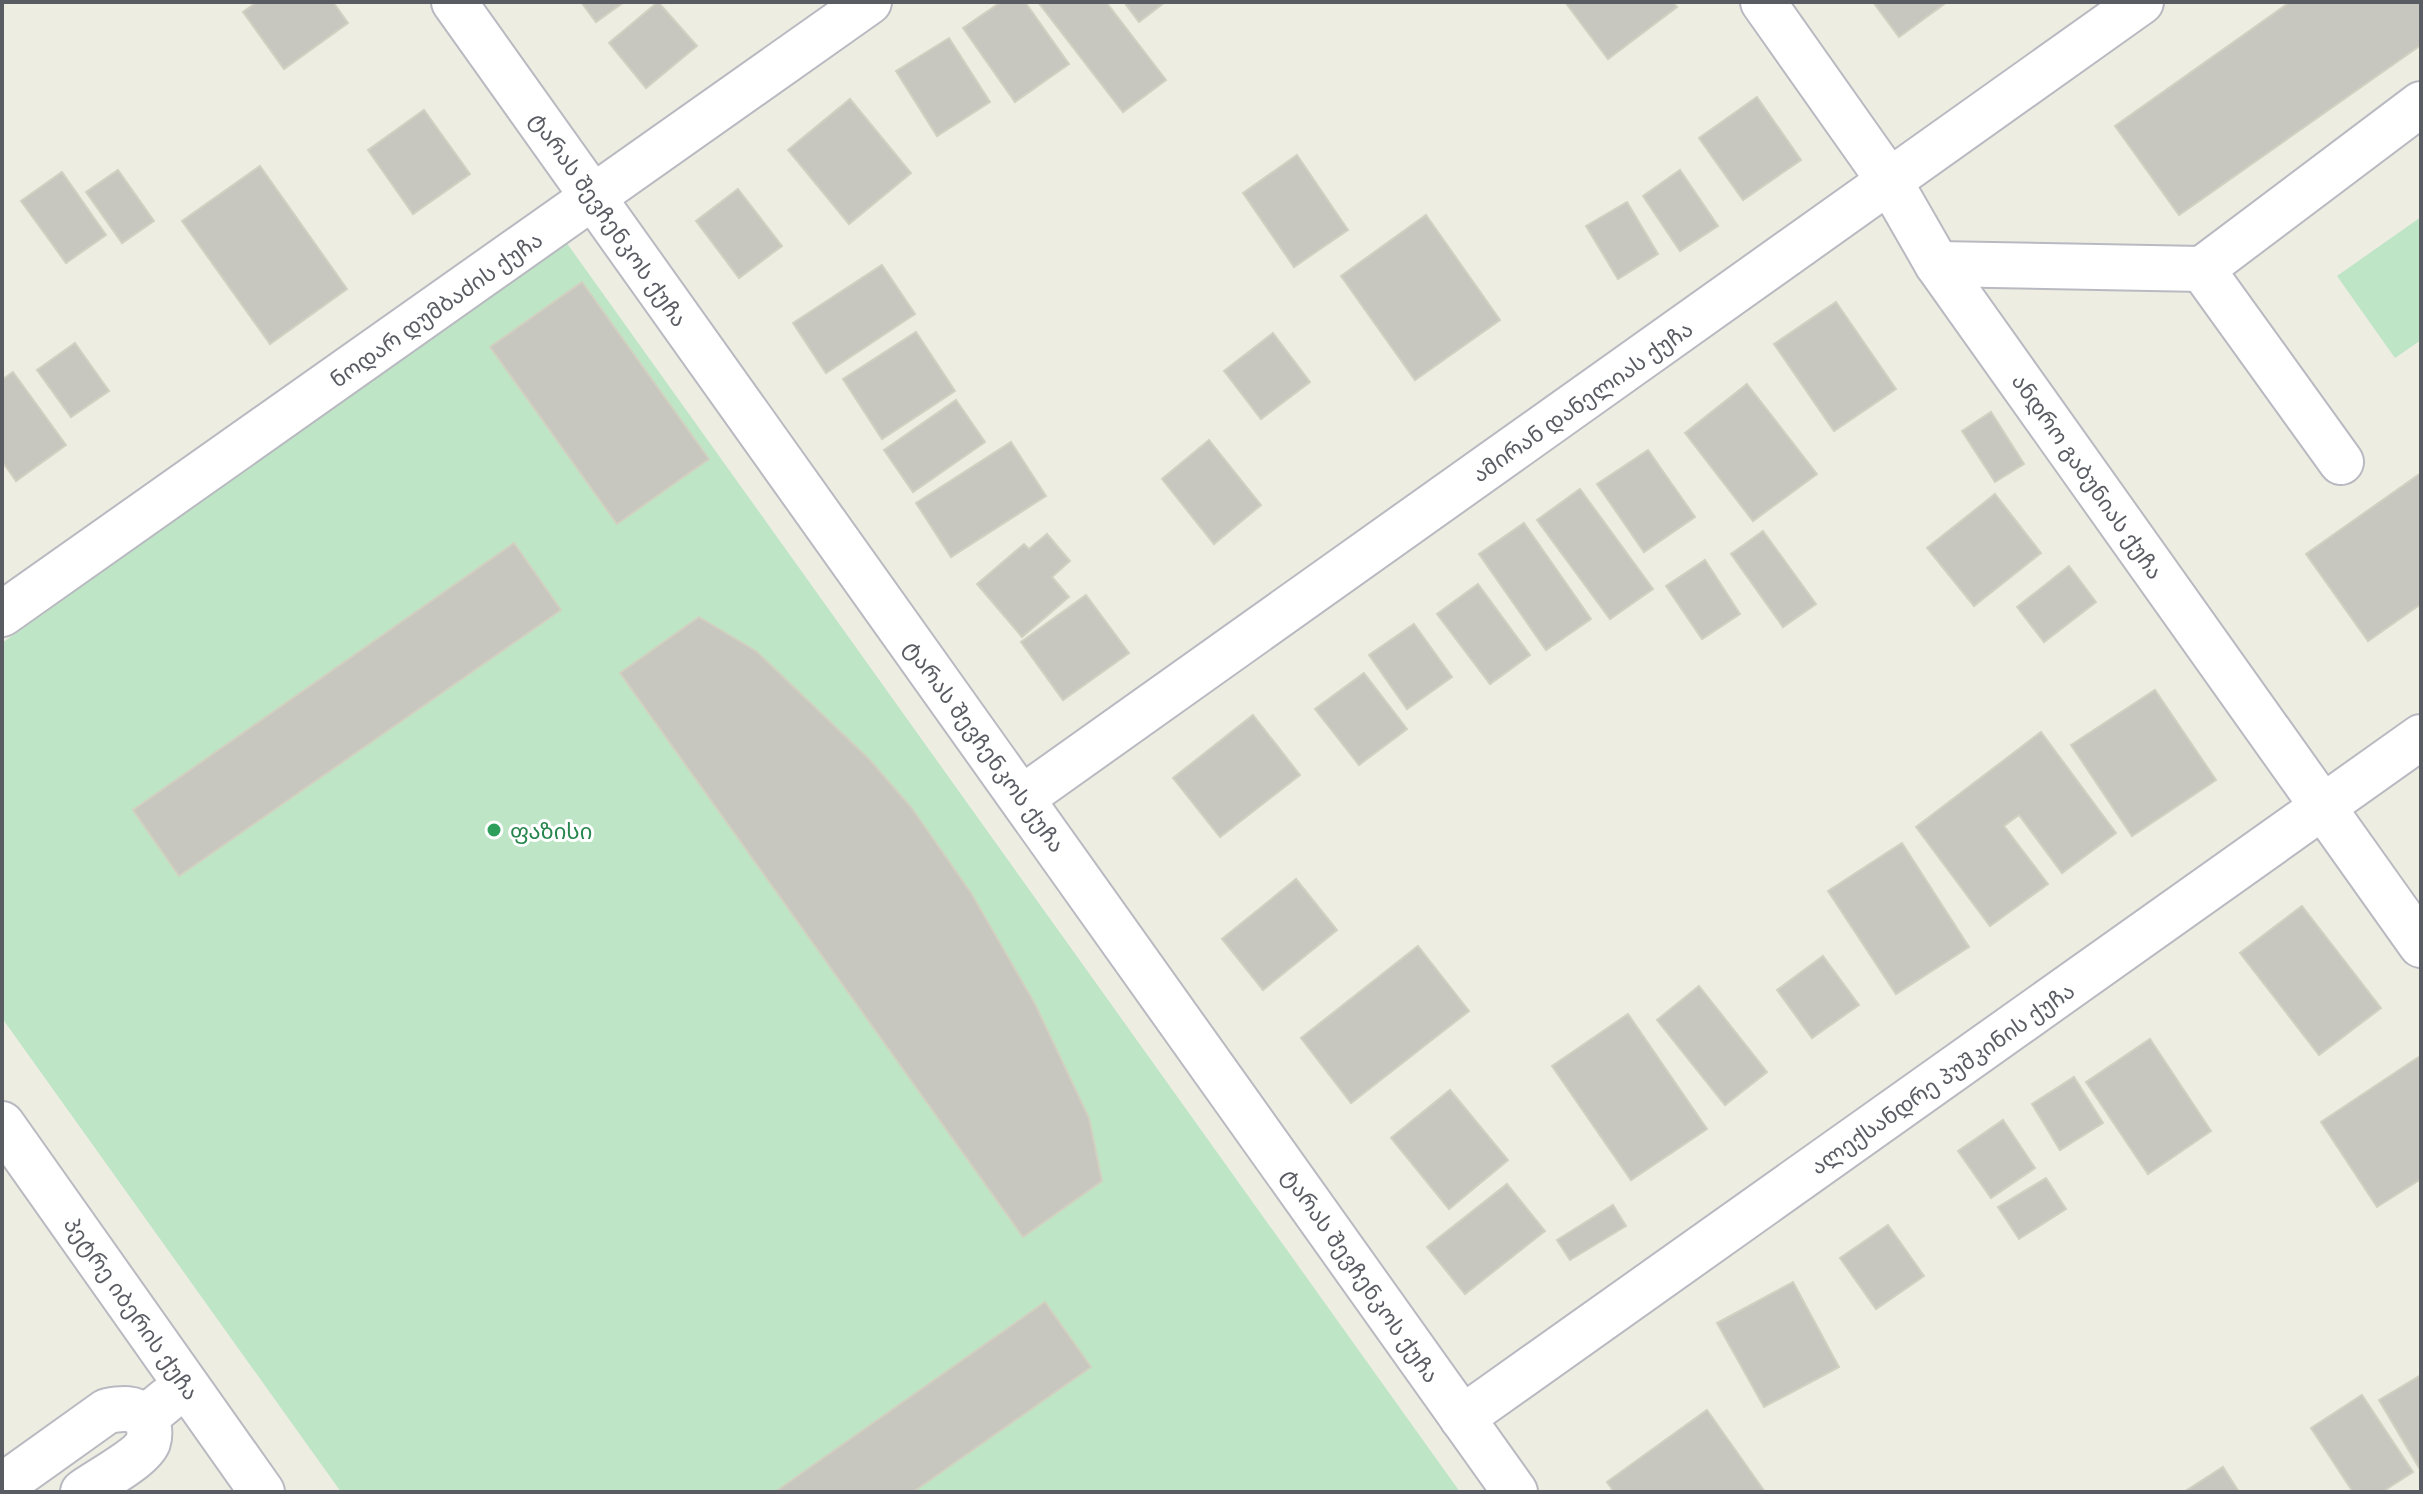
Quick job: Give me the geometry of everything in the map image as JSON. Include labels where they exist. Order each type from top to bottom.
[{"type":"street","name":"ტარას შევჩენკოს ქუჩა","points":[[454,2],[1515,1492]]},
{"type":"street","name":"ნოდარ დუმბაძის ქუჩა","points":[[2,614],[869,2]]},
{"type":"street","name":"ანდრო გაბუნიას ქუჩა","points":[[1763,2],[1890,182],[1937,264],[2421,945]]},
{"type":"street","name":"ამირან დანელიას ქუჩა","points":[[1022,798],[2141,2]]},
{"type":"street","points":[[1937,264],[2202,269],[2421,104]]},
{"type":"street","points":[[2202,269],[2341,462]]},
{"type":"street","name":"ალექსანდრე პუშკინის ქუჩა","points":[[1462,1418],[2421,737]]},
{"type":"street","name":"პეტრე იბერის ქუჩა","points":[[2,1124],[262,1492]]},
{"type":"street","points":[[146,1417],[186,1386]]},
{"type":"street","points":[[2,1486],[107,1411],[136,1409],[146,1417],[150,1429],[148,1442],[140,1452],[83,1492]]},
{"type":"green space","points":[[2421,217],[2421,340],[2395,358],[2337,276]]},
{"type":"green space","name":"ფაზისი","points":[[566,242],[1460,1492],[341,1492],[2,1018],[2,643]]},
{"type":"building","points":[[257,2],[333,2],[348,23],[284,69],[243,12]]},
{"type":"building","points":[[581,2],[624,2],[596,22]]},
{"type":"building","points":[[658,2],[697,46],[646,88],[609,43]]},
{"type":"building","points":[[1001,2],[1025,2],[1069,64],[1015,102],[963,28]]},
{"type":"building","points":[[1038,2],[1106,2],[1166,80],[1123,112]]},
{"type":"building","points":[[1124,2],[1165,2],[1139,22]]},
{"type":"building","points":[[1565,2],[1673,2],[1677,7],[1608,59]]},
{"type":"building","points":[[1873,2],[1947,2],[1899,37]]},
{"type":"building","points":[[2290,2],[2421,2],[2421,45],[2179,215],[2115,126]]},
{"type":"building","points":[[949,38],[990,102],[937,136],[896,71]]},
{"type":"building","points":[[1757,97],[1801,160],[1743,200],[1699,138]]},
{"type":"building","points":[[850,99],[911,173],[849,224],[788,150]]},
{"type":"building","points":[[424,110],[470,174],[413,214],[368,150]]},
{"type":"building","points":[[1297,155],[1348,230],[1294,267],[1243,193]]},
{"type":"building","points":[[260,166],[347,289],[270,344],[182,221]]},
{"type":"building","points":[[118,170],[154,221],[122,243],[86,192]]},
{"type":"building","points":[[1680,170],[1718,226],[1680,251],[1643,196]]},
{"type":"building","points":[[62,172],[106,235],[66,263],[21,201]]},
{"type":"building","points":[[738,189],[782,246],[739,278],[696,221]]},
{"type":"building","points":[[1627,202],[1658,254],[1618,279],[1586,226]]},
{"type":"building","points":[[1426,215],[1500,320],[1415,380],[1341,276]]},
{"type":"building","points":[[882,265],[915,314],[826,373],[793,323]]},
{"type":"building","points":[[582,282],[709,459],[617,524],[490,347]]},
{"type":"building","points":[[1836,302],[1896,389],[1834,431],[1774,344]]},
{"type":"building","points":[[916,332],[955,391],[882,439],[843,379]]},
{"type":"building","points":[[1273,333],[1310,382],[1261,419],[1224,371]]},
{"type":"building","points":[[75,343],[109,391],[71,417],[37,370]]},
{"type":"building","points":[[13,372],[66,445],[16,481],[2,461],[2,380]]},
{"type":"building","points":[[1747,384],[1817,474],[1753,521],[1685,433]]},
{"type":"building","points":[[956,400],[985,442],[913,492],[884,450]]},
{"type":"building","points":[[1991,412],[2024,464],[1995,482],[1962,431]]},
{"type":"building","points":[[1209,440],[1261,505],[1214,544],[1162,479]]},
{"type":"building","points":[[1011,442],[1046,496],[951,557],[916,503]]},
{"type":"building","points":[[1648,450],[1695,517],[1644,552],[1597,484]]},
{"type":"building","points":[[2421,473],[2421,604],[2368,641],[2306,554]]},
{"type":"building","points":[[1580,489],[1653,589],[1610,619],[1537,520]]},
{"type":"building","points":[[1995,494],[2041,553],[1974,606],[1927,548]]},
{"type":"building","points":[[1524,523],[1591,619],[1546,650],[1479,554]]},
{"type":"building","points":[[1763,531],[1816,604],[1783,627],[1731,554]]},
{"type":"building","points":[[1047,534],[1070,561],[1052,577],[1069,597],[1022,637],[977,584],[1024,544],[1029,549]]},
{"type":"building","points":[[514,543],[561,610],[179,876],[133,810]]},
{"type":"building","points":[[1705,560],[1740,614],[1702,639],[1666,586]]},
{"type":"building","points":[[2069,566],[2096,602],[2044,642],[2017,607]]},
{"type":"building","points":[[1478,584],[1530,655],[1490,684],[1437,614]]},
{"type":"building","points":[[1086,595],[1129,653],[1063,700],[1021,642]]},
{"type":"building","points":[[699,617],[756,651],[869,759],[911,807],[971,893],[1035,1004],[1089,1118],[1102,1181],[1023,1237],[620,673]]},
{"type":"building","points":[[1414,624],[1452,677],[1407,709],[1369,655]]},
{"type":"building","points":[[1364,673],[1407,729],[1359,765],[1315,709]]},
{"type":"building","points":[[2155,690],[2216,780],[2132,836],[2071,745]]},
{"type":"building","points":[[1253,715],[1300,775],[1220,837],[1173,778]]},
{"type":"building","points":[[2041,732],[2116,833],[2062,873],[2019,815],[2004,826],[2048,884],[1990,926],[1916,827]]},
{"type":"building","points":[[1902,843],[1969,947],[1896,994],[1828,891]]},
{"type":"building","points":[[1296,879],[1337,930],[1263,990],[1222,939]]},
{"type":"building","points":[[2302,906],[2381,1008],[2319,1055],[2240,953]]},
{"type":"building","points":[[1418,946],[1469,1011],[1351,1103],[1301,1038]]},
{"type":"building","points":[[1823,956],[1859,1005],[1812,1038],[1777,990]]},
{"type":"building","points":[[1699,986],[1767,1072],[1725,1105],[1657,1020]]},
{"type":"building","points":[[1628,1014],[1707,1129],[1631,1180],[1552,1066]]},
{"type":"building","points":[[2150,1039],[2211,1131],[2148,1174],[2086,1082]]},
{"type":"building","points":[[2420,1056],[2421,1179],[2377,1207],[2321,1122]]},
{"type":"building","points":[[2074,1077],[2103,1123],[2060,1150],[2032,1104]]},
{"type":"building","points":[[1450,1090],[1508,1160],[1449,1209],[1391,1138]]},
{"type":"building","points":[[2003,1120],[2035,1168],[1991,1198],[1958,1151]]},
{"type":"building","points":[[2046,1178],[2066,1209],[2019,1239],[1998,1207]]},
{"type":"building","points":[[1507,1184],[1545,1231],[1465,1294],[1427,1247]]},
{"type":"building","points":[[1613,1205],[1626,1226],[1570,1260],[1557,1240]]},
{"type":"building","points":[[1888,1225],[1924,1276],[1876,1309],[1840,1258]]},
{"type":"building","points":[[1793,1282],[1839,1367],[1764,1407],[1717,1323]]},
{"type":"building","points":[[1045,1302],[1091,1367],[913,1492],[775,1492]]},
{"type":"building","points":[[2421,1375],[2421,1471],[2379,1400]]},
{"type":"building","points":[[2362,1395],[2413,1472],[2382,1492],[2353,1492],[2311,1428]]},
{"type":"building","points":[[1707,1410],[1765,1492],[1614,1492],[1607,1482]]},
{"type":"building","points":[[2223,1467],[2239,1492],[2184,1492]]},
{"type":"place","name":"ფაზისი","points":[[494,830]]}]
